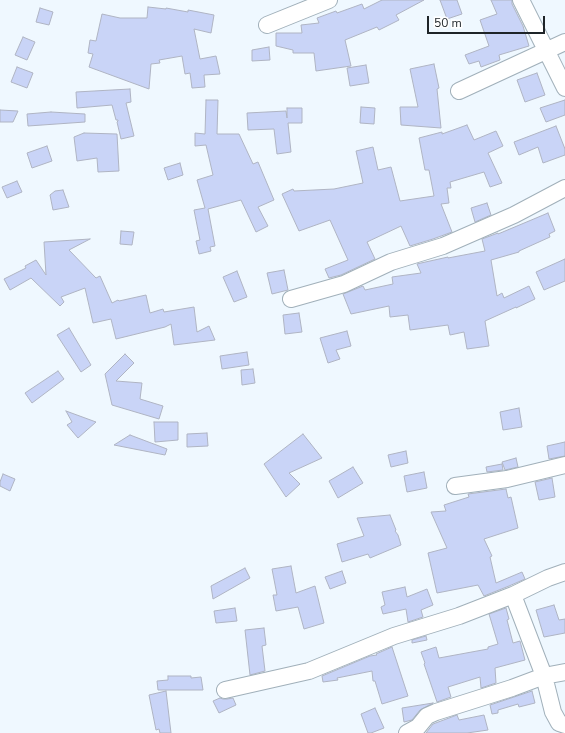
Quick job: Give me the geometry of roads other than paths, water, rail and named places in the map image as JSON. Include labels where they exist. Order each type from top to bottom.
[{"type":"street","points":[[266,25],[329,0]]},
{"type":"street","points":[[521,0],[565,88]]},
{"type":"street","points":[[459,91],[565,42]]},
{"type":"street","points":[[291,299],[344,284],[390,262],[443,246],[514,215],[565,188]]},
{"type":"street","points":[[455,486],[507,479],[565,465]]},
{"type":"street","points":[[225,690],[309,671],[394,636],[459,616],[513,595],[548,578],[565,572]]},
{"type":"street","points":[[513,595],[544,676],[553,712],[559,723],[565,725]]},
{"type":"street","points":[[407,733],[418,727],[427,716],[436,712],[512,688],[544,676],[565,672]]}]
